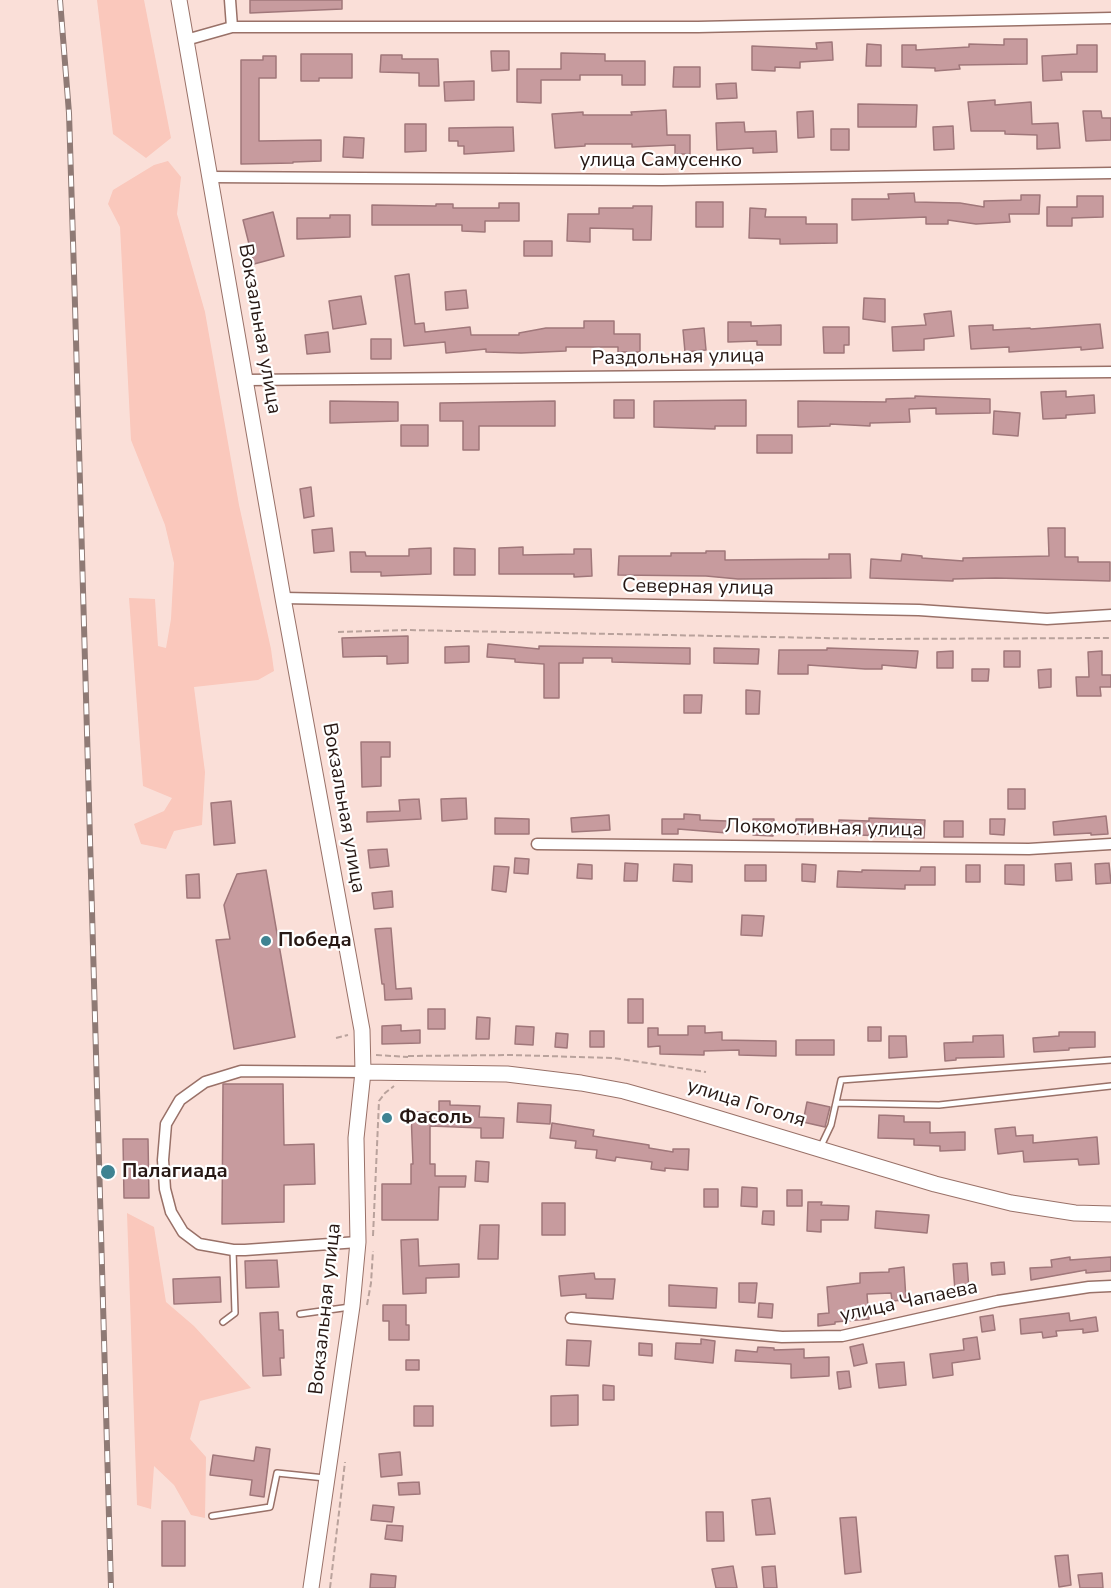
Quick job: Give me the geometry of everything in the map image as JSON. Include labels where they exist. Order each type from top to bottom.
[{"type":"main road","name":"Вокзальная улица","points":[[179,0],[283,597],[362,1030],[363,1072],[356,1138],[359,1306],[327,1478],[311,1588]]},
{"type":"main road","name":"улица Гоголя","points":[[363,1072],[507,1074],[624,1091],[935,1184],[1011,1203],[1075,1213],[1111,1214]]},
{"type":"street","points":[[230,0],[232,27]]},
{"type":"street","points":[[186,40],[232,27],[698,27],[1111,18]]},
{"type":"street","name":"улица Самусенко","points":[[211,177],[662,180],[1111,173]]},
{"type":"street","name":"Раздольная улица","points":[[246,380],[1111,372]]},
{"type":"street","name":"Северная улица","points":[[283,597],[919,610],[1047,620],[1111,615]]},
{"type":"street","name":"Локомотивная улица","points":[[537,844],[1029,849],[1111,844]]},
{"type":"street","points":[[358,1242],[233,1250],[199,1244],[183,1232],[171,1212],[165,1189],[163,1160],[166,1124],[180,1100],[205,1082],[241,1071],[363,1072]]},
{"type":"street","name":"улица Чапаева","points":[[571,1318],[782,1337],[842,1336],[998,1301],[1089,1287],[1111,1286]]},
{"type":"lane","points":[[820,1149],[831,1125],[841,1080],[1111,1060]]},
{"type":"lane","points":[[837,1103],[939,1105],[1111,1086]]},
{"type":"lane","points":[[223,1322],[235,1313],[233,1250]]},
{"type":"lane","points":[[300,1314],[359,1306]]},
{"type":"lane","points":[[212,1516],[270,1507],[277,1473],[327,1478]]},
{"type":"path","points":[[338,632],[406,630],[874,639],[1111,638]]},
{"type":"path","points":[[336,1038],[362,1030]]},
{"type":"path","points":[[374,1051],[377,1056],[511,1055],[614,1058],[706,1072]]},
{"type":"path","points":[[373,1238],[380,1101],[385,1093],[395,1086],[408,1083],[408,1056]]},
{"type":"path","points":[[359,1306],[371,1283],[373,1250]]},
{"type":"path","points":[[330,1588],[346,1454]]},
{"type":"shaded area","points":[[97,0],[144,0],[171,138],[146,158],[113,134]]},
{"type":"shaded area","points":[[168,161],[181,177],[177,214],[205,312],[239,505],[274,671],[258,680],[194,687],[205,772],[202,825],[174,831],[166,849],[141,844],[134,824],[164,811],[172,798],[143,786],[129,598],[155,599],[158,646],[166,648],[171,619],[174,563],[165,525],[131,440],[120,227],[108,204],[113,190],[154,165]]},
{"type":"shaded area","points":[[127,1213],[154,1227],[166,1302],[194,1326],[251,1388],[200,1401],[190,1439],[206,1457],[205,1518],[191,1515],[174,1485],[154,1466],[151,1509],[137,1505]]},
{"type":"building","points":[[250,0],[342,0],[342,9],[250,13]]},
{"type":"building","points":[[1004,39],[1027,39],[1027,64],[959,65],[960,69],[935,71],[935,68],[902,67],[902,45],[916,45],[916,50],[969,47],[969,44],[1004,45]]},
{"type":"building","points":[[832,42],[833,60],[800,62],[800,68],[775,67],[775,71],[752,70],[752,46],[817,49],[816,43]]},
{"type":"building","points":[[867,44],[881,45],[881,66],[866,66]]},
{"type":"building","points":[[1077,45],[1097,45],[1097,72],[1061,72],[1062,80],[1043,81],[1042,56],[1077,54]]},
{"type":"building","points":[[491,51],[509,51],[509,70],[492,71]]},
{"type":"building","points":[[561,53],[605,54],[605,61],[645,61],[645,85],[622,85],[622,75],[580,75],[580,80],[541,80],[541,103],[517,102],[517,69],[561,69]]},
{"type":"building","points":[[301,54],[352,54],[352,78],[319,78],[319,81],[301,81]]},
{"type":"building","points":[[381,55],[402,55],[402,59],[438,59],[439,86],[419,86],[419,73],[380,72]]},
{"type":"building","points":[[263,56],[276,56],[276,78],[259,78],[259,141],[321,140],[321,161],[241,164],[241,60],[263,60]]},
{"type":"building","points":[[674,67],[700,67],[700,87],[673,87]]},
{"type":"building","points":[[474,81],[474,100],[445,101],[444,82]]},
{"type":"building","points":[[736,83],[737,98],[717,99],[716,84]]},
{"type":"building","points":[[995,100],[995,105],[1031,102],[1032,124],[1058,123],[1060,148],[1037,149],[1037,135],[1005,134],[1005,131],[971,131],[968,102]]},
{"type":"building","points":[[858,104],[917,105],[916,127],[858,127]]},
{"type":"building","points":[[666,110],[667,135],[690,135],[690,154],[675,154],[675,145],[632,147],[632,144],[585,144],[585,146],[555,148],[552,114],[583,112],[583,115],[632,115],[631,112]]},
{"type":"building","points":[[813,111],[814,137],[798,138],[797,112]]},
{"type":"building","points":[[1083,111],[1101,111],[1102,118],[1111,118],[1111,140],[1086,141]]},
{"type":"building","points":[[744,122],[745,132],[776,131],[777,152],[753,153],[753,148],[717,150],[716,123]]},
{"type":"building","points":[[405,124],[426,124],[426,151],[405,152]]},
{"type":"building","points":[[953,126],[954,149],[934,150],[933,127]]},
{"type":"building","points":[[513,127],[514,151],[464,154],[464,146],[458,146],[458,141],[449,141],[449,128]]},
{"type":"building","points":[[831,129],[849,129],[849,150],[831,150]]},
{"type":"building","points":[[344,137],[364,138],[363,158],[343,157]]},
{"type":"building","points":[[914,193],[915,202],[960,203],[984,207],[984,201],[1021,200],[1021,195],[1040,195],[1039,214],[1009,214],[1010,222],[976,224],[948,220],[948,224],[926,224],[926,217],[852,220],[852,199],[889,199],[888,194]]},
{"type":"building","points":[[1077,196],[1103,196],[1103,217],[1072,218],[1072,226],[1047,226],[1047,207],[1077,207]]},
{"type":"building","points":[[696,202],[723,202],[723,227],[696,227]]},
{"type":"building","points":[[499,203],[519,203],[519,221],[485,221],[485,232],[462,231],[462,225],[372,225],[372,205],[453,204],[453,208],[499,208]]},
{"type":"building","points":[[633,206],[652,206],[651,240],[633,240],[633,229],[590,228],[590,242],[567,241],[568,214],[599,214],[599,208],[633,208]]},
{"type":"building","points":[[750,208],[766,209],[765,217],[806,217],[806,224],[837,224],[837,243],[780,244],[780,239],[749,238]]},
{"type":"building","points":[[273,212],[284,256],[254,264],[243,220]]},
{"type":"building","points":[[330,215],[350,215],[350,237],[297,239],[297,218],[330,218]]},
{"type":"building","points":[[524,241],[552,241],[552,256],[524,256]]},
{"type":"building","points":[[409,274],[415,324],[424,323],[425,332],[470,327],[471,335],[519,335],[519,333],[546,328],[584,328],[584,321],[614,321],[614,334],[640,334],[640,352],[618,352],[618,347],[566,347],[566,351],[521,353],[486,352],[486,349],[446,353],[445,342],[404,346],[395,276]]},
{"type":"building","points":[[466,290],[468,308],[446,310],[445,292]]},
{"type":"building","points":[[361,296],[366,324],[333,329],[329,301]]},
{"type":"building","points":[[864,298],[885,299],[885,322],[863,319]]},
{"type":"building","points":[[951,311],[954,336],[924,339],[924,350],[893,351],[892,327],[926,325],[924,314]]},
{"type":"building","points":[[728,322],[751,322],[751,326],[781,325],[781,345],[757,345],[757,341],[728,342]]},
{"type":"building","points":[[1100,324],[1103,348],[1081,350],[1081,347],[1009,352],[1009,347],[971,349],[969,326],[993,325],[993,330]]},
{"type":"building","points":[[823,327],[849,327],[849,345],[844,345],[844,353],[824,353]]},
{"type":"building","points":[[704,328],[706,350],[685,352],[683,330]]},
{"type":"building","points":[[328,332],[330,352],[307,354],[305,335]]},
{"type":"building","points":[[371,339],[391,339],[391,359],[371,359]]},
{"type":"building","points":[[1066,391],[1066,397],[1094,395],[1095,413],[1043,419],[1041,392]]},
{"type":"building","points":[[915,396],[990,399],[990,413],[936,414],[936,408],[909,409],[910,422],[870,423],[870,426],[830,424],[830,426],[798,427],[798,401],[886,402],[886,399],[915,398]]},
{"type":"building","points":[[614,400],[634,400],[634,418],[614,418]]},
{"type":"building","points":[[746,400],[746,426],[715,426],[715,429],[654,427],[654,401]]},
{"type":"building","points":[[330,401],[398,402],[398,421],[330,423]]},
{"type":"building","points":[[555,401],[555,426],[479,426],[479,450],[463,450],[463,421],[440,421],[440,403]]},
{"type":"building","points":[[994,411],[1020,413],[1018,436],[993,434]]},
{"type":"building","points":[[401,425],[428,425],[428,446],[401,446]]},
{"type":"building","points":[[757,435],[792,435],[792,453],[757,453]]},
{"type":"building","points":[[311,487],[314,516],[304,518],[300,489]]},
{"type":"building","points":[[332,528],[334,551],[314,553],[312,530]]},
{"type":"building","points":[[1048,528],[1065,528],[1065,557],[1078,557],[1078,562],[1110,562],[1110,581],[996,578],[953,579],[953,581],[870,578],[871,559],[901,561],[902,554],[963,561],[963,558],[1049,556]]},
{"type":"building","points":[[523,547],[523,555],[574,554],[574,549],[591,549],[592,576],[499,574],[499,548]]},
{"type":"building","points":[[431,548],[431,574],[381,576],[381,572],[351,572],[350,552],[365,552],[366,556],[409,556],[409,549]]},
{"type":"building","points":[[454,548],[475,549],[475,575],[454,575]]},
{"type":"building","points":[[706,551],[725,551],[725,560],[829,559],[829,554],[850,554],[851,578],[738,579],[706,576],[618,575],[619,556],[671,556],[671,553],[706,553]]},
{"type":"building","points":[[408,636],[408,663],[387,664],[387,656],[343,657],[342,638]]},
{"type":"building","points":[[488,644],[539,649],[539,646],[690,648],[690,664],[612,662],[612,658],[583,658],[583,663],[559,663],[559,698],[544,698],[544,664],[487,657]]},
{"type":"building","points":[[469,646],[469,662],[445,663],[445,647]]},
{"type":"building","points":[[714,648],[759,649],[758,664],[714,663]]},
{"type":"building","points":[[827,648],[918,651],[916,668],[882,665],[882,669],[865,669],[808,665],[808,674],[778,674],[779,650],[827,650]]},
{"type":"building","points":[[953,651],[953,668],[937,668],[937,652]]},
{"type":"building","points":[[1004,651],[1020,651],[1020,667],[1004,667]]},
{"type":"building","points":[[1102,651],[1102,675],[1111,675],[1111,687],[1100,687],[1101,696],[1077,696],[1076,677],[1089,677],[1088,652]]},
{"type":"building","points":[[972,669],[989,669],[988,681],[972,681]]},
{"type":"building","points":[[1051,669],[1051,687],[1039,688],[1038,670]]},
{"type":"building","points":[[746,690],[760,691],[759,714],[746,714]]},
{"type":"building","points":[[684,695],[702,695],[701,713],[684,713]]},
{"type":"building","points":[[361,742],[390,742],[390,757],[381,757],[381,786],[362,787]]},
{"type":"building","points":[[1008,789],[1025,789],[1025,809],[1008,809]]},
{"type":"building","points":[[466,798],[467,819],[442,821],[441,799]]},
{"type":"building","points":[[419,799],[421,819],[367,822],[367,812],[400,811],[399,800]]},
{"type":"building","points":[[231,801],[235,843],[214,845],[211,803]]},
{"type":"building","points":[[684,814],[700,815],[700,820],[727,821],[727,833],[678,829],[678,834],[662,834],[662,819],[684,819]]},
{"type":"building","points":[[609,815],[610,830],[572,832],[571,818]]},
{"type":"building","points":[[1106,816],[1108,834],[1054,835],[1053,822]]},
{"type":"building","points":[[495,818],[529,819],[529,834],[495,834]]},
{"type":"building","points":[[869,818],[925,820],[924,838],[838,834],[839,820],[869,821]]},
{"type":"building","points":[[753,819],[774,819],[773,836],[753,835]]},
{"type":"building","points":[[796,819],[813,819],[813,834],[796,834]]},
{"type":"building","points":[[990,819],[1005,819],[1004,835],[990,834]]},
{"type":"building","points":[[944,821],[963,821],[963,837],[944,837]]},
{"type":"building","points":[[387,849],[389,866],[370,868],[368,850]]},
{"type":"building","points":[[515,858],[529,859],[528,874],[514,873]]},
{"type":"building","points":[[625,863],[638,864],[637,881],[624,881]]},
{"type":"building","points":[[1071,863],[1072,880],[1056,881],[1055,864]]},
{"type":"building","points":[[1109,863],[1111,883],[1096,884],[1095,864]]},
{"type":"building","points":[[578,864],[592,865],[592,879],[577,878]]},
{"type":"building","points":[[674,864],[692,865],[692,882],[673,881]]},
{"type":"building","points":[[802,864],[816,865],[815,882],[802,881]]},
{"type":"building","points":[[745,865],[766,865],[766,881],[745,881]]},
{"type":"building","points":[[966,865],[980,865],[980,882],[966,882]]},
{"type":"building","points":[[1005,865],[1024,865],[1024,885],[1005,884]]},
{"type":"building","points":[[494,866],[509,867],[506,892],[492,890]]},
{"type":"building","points":[[921,867],[935,867],[935,885],[905,885],[905,889],[837,887],[838,871],[920,871]]},
{"type":"building","points":[[266,870],[295,1037],[234,1049],[216,940],[230,939],[224,905],[237,874]]},
{"type":"building","points":[[199,874],[200,898],[187,898],[186,875]]},
{"type":"building","points":[[392,891],[393,907],[374,909],[372,893]]},
{"type":"building","points":[[742,915],[764,916],[762,936],[741,935]]},
{"type":"building","points":[[391,928],[396,989],[411,988],[412,999],[385,1000],[375,929]]},
{"type":"building","points":[[628,999],[643,999],[643,1023],[628,1023]]},
{"type":"building","points":[[428,1009],[445,1009],[445,1029],[428,1029]]},
{"type":"building","points":[[477,1017],[490,1018],[489,1039],[476,1039]]},
{"type":"building","points":[[401,1025],[401,1031],[420,1030],[420,1043],[382,1044],[382,1026]]},
{"type":"building","points":[[516,1026],[534,1027],[533,1045],[515,1044]]},
{"type":"building","points":[[688,1026],[705,1026],[705,1033],[722,1032],[722,1040],[776,1041],[776,1056],[739,1055],[739,1050],[704,1051],[704,1055],[660,1054],[660,1046],[648,1047],[648,1028],[658,1028],[658,1035],[688,1035]]},
{"type":"building","points":[[868,1027],[881,1027],[881,1041],[868,1041]]},
{"type":"building","points":[[590,1031],[604,1031],[604,1047],[590,1047]]},
{"type":"building","points":[[1059,1032],[1095,1032],[1095,1047],[1034,1052],[1033,1038],[1059,1036]]},
{"type":"building","points":[[556,1033],[568,1034],[567,1048],[555,1047]]},
{"type":"building","points":[[1003,1035],[1004,1057],[956,1058],[956,1060],[945,1061],[944,1043],[973,1042],[973,1036]]},
{"type":"building","points":[[889,1036],[906,1036],[907,1057],[889,1058]]},
{"type":"building","points":[[796,1040],[834,1040],[834,1055],[796,1055]]},
{"type":"building","points":[[223,1084],[283,1084],[284,1145],[314,1144],[315,1184],[284,1185],[284,1222],[222,1224]]},
{"type":"building","points":[[439,1101],[450,1101],[450,1105],[480,1106],[479,1117],[504,1118],[503,1138],[481,1138],[481,1128],[430,1126],[430,1164],[435,1164],[435,1176],[466,1176],[465,1187],[439,1187],[438,1220],[382,1220],[382,1184],[411,1184],[411,1164],[413,1164],[411,1112],[439,1112]]},
{"type":"building","points":[[807,1102],[830,1107],[825,1127],[803,1122]]},
{"type":"building","points":[[518,1103],[551,1105],[550,1124],[517,1122]]},
{"type":"building","points":[[879,1115],[904,1116],[904,1122],[930,1122],[930,1133],[965,1132],[965,1150],[940,1151],[940,1146],[914,1145],[914,1139],[878,1138]]},
{"type":"building","points":[[552,1123],[594,1130],[593,1136],[649,1145],[649,1148],[673,1152],[673,1149],[689,1149],[688,1170],[665,1168],[665,1171],[651,1169],[652,1162],[616,1157],[615,1161],[596,1158],[597,1150],[575,1148],[576,1141],[550,1138]]},
{"type":"building","points":[[1015,1127],[1016,1136],[1033,1135],[1033,1143],[1097,1137],[1099,1164],[1079,1165],[1078,1159],[1024,1162],[1023,1151],[998,1154],[995,1129]]},
{"type":"building","name":"Палагиада","points":[[123,1139],[148,1139],[149,1198],[124,1198]]},
{"type":"building","points":[[476,1161],[489,1162],[488,1182],[475,1181]]},
{"type":"building","points":[[742,1187],[757,1188],[757,1207],[741,1206]]},
{"type":"building","points":[[704,1189],[718,1189],[718,1207],[704,1207]]},
{"type":"building","points":[[787,1190],[802,1190],[802,1206],[787,1206]]},
{"type":"building","points":[[808,1202],[849,1206],[848,1220],[821,1220],[821,1232],[807,1231]]},
{"type":"building","points":[[542,1203],[565,1203],[565,1235],[542,1235]]},
{"type":"building","points":[[763,1211],[774,1211],[774,1225],[762,1224]]},
{"type":"building","points":[[876,1211],[929,1215],[927,1233],[875,1228]]},
{"type":"building","points":[[480,1225],[499,1225],[498,1259],[478,1259]]},
{"type":"building","points":[[418,1239],[419,1266],[459,1264],[459,1277],[426,1278],[426,1293],[403,1294],[401,1240]]},
{"type":"building","points":[[1070,1257],[1070,1260],[1111,1257],[1111,1271],[1086,1273],[1086,1270],[1031,1280],[1030,1268],[1052,1267],[1051,1260]]},
{"type":"building","points":[[277,1260],[279,1287],[246,1288],[245,1261]]},
{"type":"building","points":[[1004,1262],[1005,1274],[992,1275],[991,1263]]},
{"type":"building","points":[[967,1263],[969,1290],[955,1291],[953,1264]]},
{"type":"building","points":[[904,1267],[906,1300],[892,1301],[891,1293],[867,1294],[869,1319],[818,1326],[818,1314],[829,1313],[827,1287],[860,1283],[860,1273],[889,1272],[889,1269]]},
{"type":"building","points":[[594,1273],[595,1279],[615,1279],[613,1299],[586,1298],[586,1294],[561,1296],[559,1276]]},
{"type":"building","points":[[220,1277],[221,1302],[174,1304],[173,1279]]},
{"type":"building","points":[[739,1283],[757,1283],[755,1303],[739,1302]]},
{"type":"building","points":[[669,1285],[717,1288],[716,1308],[669,1306]]},
{"type":"building","points":[[759,1303],[773,1304],[772,1318],[758,1317]]},
{"type":"building","points":[[383,1305],[406,1305],[409,1340],[389,1340],[389,1321],[383,1321]]},
{"type":"building","points":[[278,1312],[279,1330],[283,1330],[284,1358],[280,1358],[281,1375],[263,1376],[260,1313]]},
{"type":"building","points":[[1069,1313],[1070,1321],[1096,1317],[1098,1331],[1083,1333],[1083,1329],[1056,1331],[1057,1336],[1043,1338],[1042,1332],[1021,1334],[1020,1319]]},
{"type":"building","points":[[993,1315],[995,1330],[982,1332],[980,1317]]},
{"type":"building","points":[[977,1337],[980,1359],[952,1363],[953,1375],[933,1378],[930,1354],[964,1350],[963,1339]]},
{"type":"building","points":[[701,1339],[715,1341],[713,1363],[675,1359],[676,1343],[701,1344]]},
{"type":"building","points":[[567,1340],[591,1341],[589,1366],[566,1365]]},
{"type":"building","points":[[639,1343],[652,1344],[652,1356],[639,1355]]},
{"type":"building","points":[[863,1344],[867,1363],[854,1366],[850,1347]]},
{"type":"building","points":[[758,1347],[774,1348],[774,1350],[804,1349],[804,1358],[829,1357],[829,1376],[791,1378],[791,1364],[735,1361],[736,1350],[757,1352]]},
{"type":"building","points":[[406,1360],[419,1360],[419,1370],[406,1370]]},
{"type":"building","points":[[904,1362],[906,1385],[879,1388],[876,1364]]},
{"type":"building","points":[[849,1371],[851,1387],[839,1389],[837,1372]]},
{"type":"building","points":[[603,1385],[614,1386],[614,1400],[603,1400]]},
{"type":"building","points":[[578,1395],[578,1425],[551,1426],[551,1396]]},
{"type":"building","points":[[414,1406],[433,1406],[433,1426],[414,1426]]},
{"type":"building","points":[[256,1447],[270,1449],[264,1497],[250,1495],[252,1480],[210,1475],[213,1455],[254,1461]]},
{"type":"building","points":[[400,1452],[402,1475],[381,1477],[379,1454]]},
{"type":"building","points":[[419,1482],[420,1494],[399,1495],[398,1483]]},
{"type":"building","points":[[770,1498],[775,1534],[756,1535],[752,1500]]},
{"type":"building","points":[[373,1505],[394,1507],[392,1522],[371,1520]]},
{"type":"building","points":[[706,1512],[723,1512],[724,1541],[707,1541]]},
{"type":"building","points":[[856,1517],[861,1572],[845,1574],[840,1518]]},
{"type":"building","points":[[162,1521],[185,1521],[185,1566],[162,1566]]},
{"type":"building","points":[[387,1525],[403,1526],[402,1541],[385,1539]]},
{"type":"building","points":[[1068,1555],[1071,1585],[1059,1587],[1055,1556]]},
{"type":"building","points":[[733,1566],[737,1588],[716,1588],[712,1569]]},
{"type":"building","points":[[775,1566],[777,1588],[764,1588],[762,1567]]},
{"type":"building","points":[[1102,1573],[1103,1588],[1080,1588],[1078,1575]]},
{"type":"building","points":[[371,1574],[396,1576],[395,1588],[370,1588]]},
{"type":"railway","points":[[60,0],[69,113],[111,1588]]},
{"type":"place","name":"Победа","points":[[266,941]]},
{"type":"place","name":"Фасоль","points":[[387,1118]]},
{"type":"place","name":"Палагиада","points":[[108,1172]]}]
